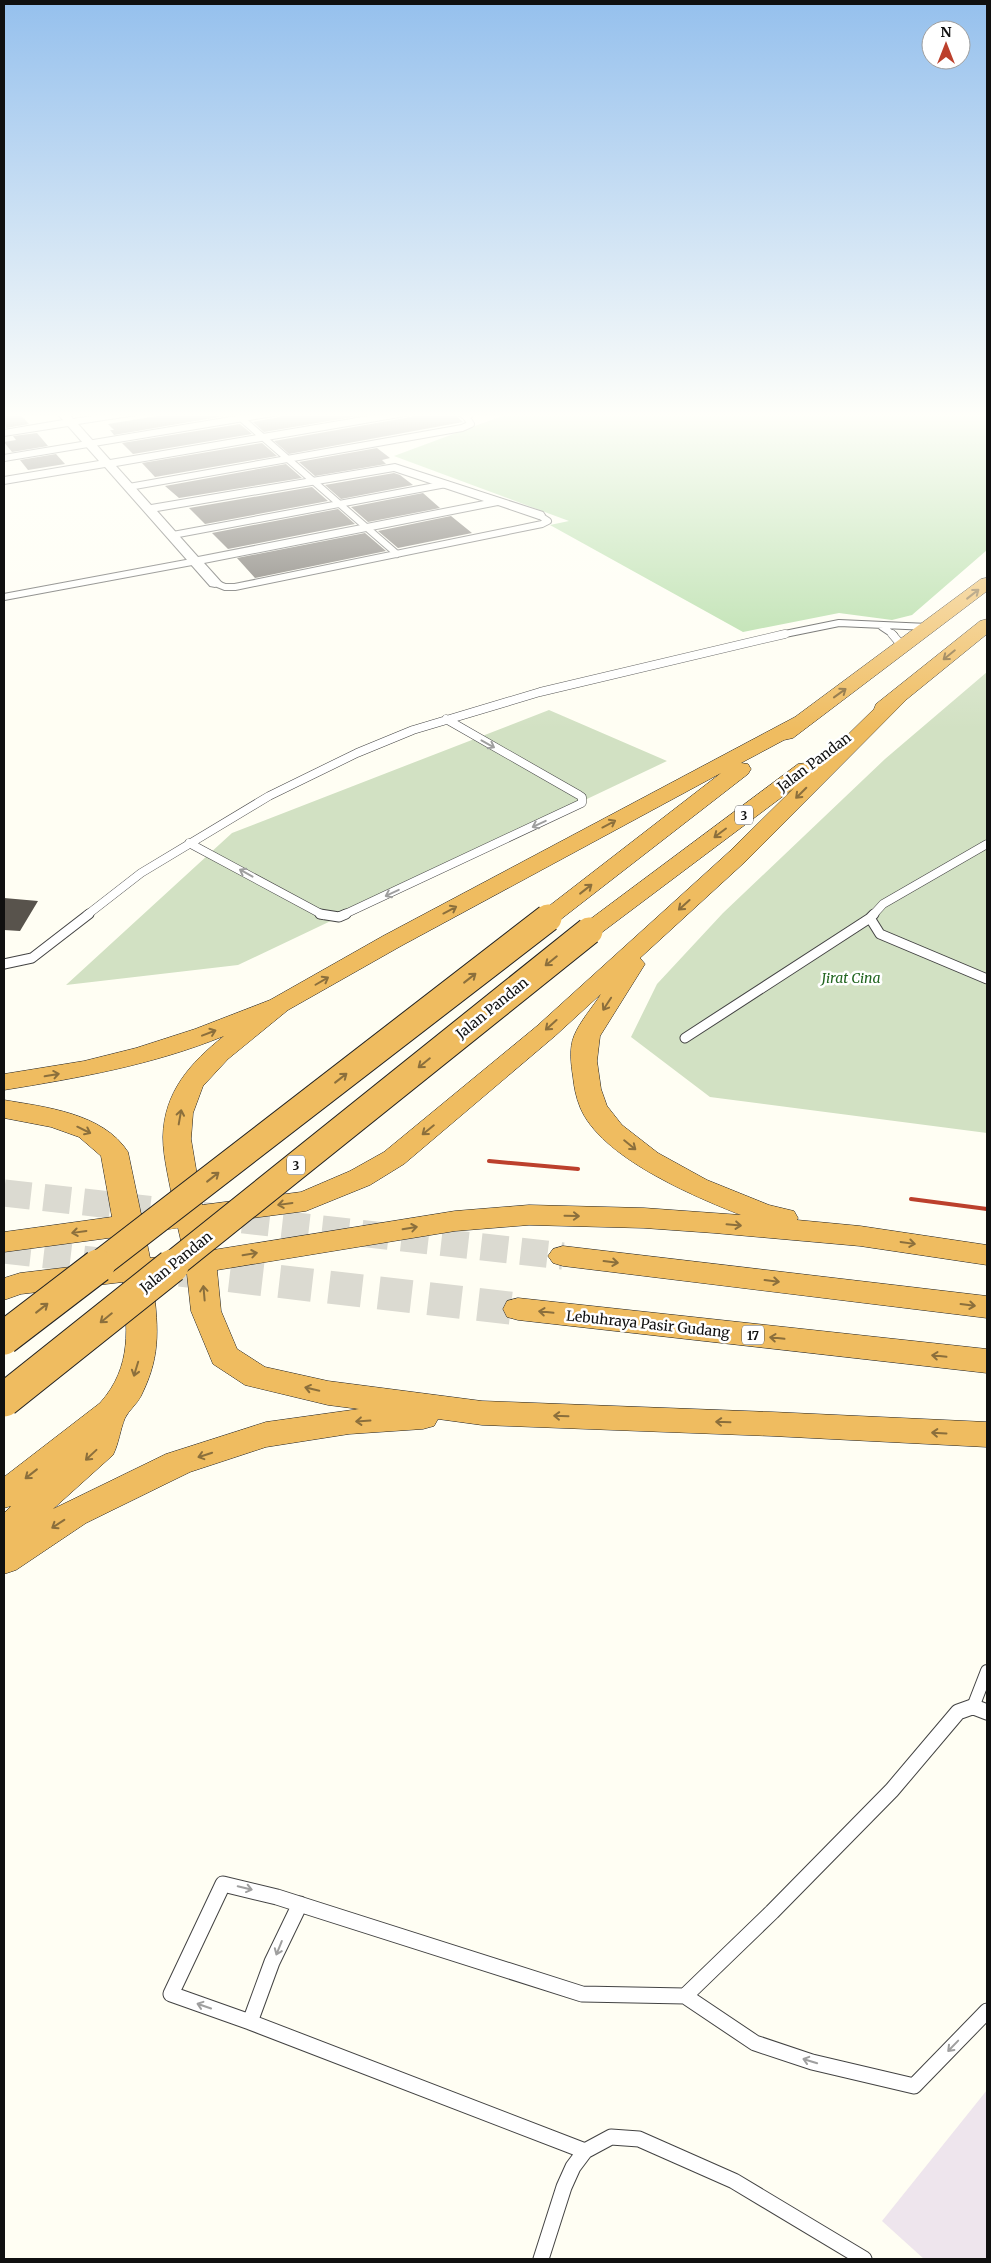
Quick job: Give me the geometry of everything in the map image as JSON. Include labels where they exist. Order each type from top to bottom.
[{"type":"highway","points":[[4,1338],[801,722],[931,627],[987,583]]},
{"type":"highway","name":"Jalan Pandan","points":[[4,1400],[589,931],[827,753],[987,625]]},
{"type":"highway","points":[[4,1242],[306,1201],[360,1178],[394,1158],[546,1031],[738,856],[898,697]]},
{"type":"highway","points":[[4,1082],[84,1070],[144,1054],[204,1035],[279,1005],[392,941],[801,722]]},
{"type":"highway","points":[[652,934],[587,1036],[584,1061],[588,1089],[594,1108],[612,1131],[648,1159],[697,1187],[762,1213],[860,1236]]},
{"type":"highway","points":[[279,1005],[219,1053],[191,1083],[179,1113],[177,1139],[190,1217],[201,1262],[206,1311],[224,1356],[256,1377],[328,1393],[482,1414]]},
{"type":"highway","points":[[4,1109],[57,1119],[88,1131],[114,1152],[137,1268],[143,1336],[137,1370],[125,1396],[111,1412],[4,1495]]},
{"type":"highway","points":[[4,1289],[20,1284],[137,1268],[201,1262],[455,1221],[529,1215],[644,1218],[860,1236],[987,1255]]},
{"type":"highway","points":[[563,1256],[987,1308]]},
{"type":"highway","name":"Lebuhraya Pasir Gudang","points":[[518,1309],[987,1361]]},
{"type":"highway","points":[[4,1533],[101,1446],[111,1412]]},
{"type":"highway","points":[[4,1560],[74,1513],[178,1463],[266,1435],[349,1422],[482,1414],[772,1424],[987,1435]]},
{"type":"street","points":[[158,518],[215,582]]},
{"type":"street","points":[[197,561],[420,518]]},
{"type":"lane","points":[[173,535],[267,518]]},
{"type":"lane","points":[[356,518],[398,554]]},
{"type":"lane","points":[[215,582],[225,587],[235,587],[542,524],[548,521],[543,518]]},
{"type":"lane","points":[[4,597],[197,561]]},
{"type":"lane","points":[[4,964],[32,958],[141,873],[269,796],[357,754],[413,730],[540,692],[818,626],[839,623],[931,627]]},
{"type":"lane","points":[[881,626],[896,636],[903,647]]},
{"type":"lane","points":[[189,843],[322,915],[339,917],[582,803],[582,797],[579,795],[446,719]]},
{"type":"lane","points":[[685,1038],[870,918],[883,904],[987,844]]},
{"type":"lane","points":[[870,918],[880,934],[987,980]]},
{"type":"lane","points":[[973,1707],[987,1671]]},
{"type":"lane","points":[[685,1996],[772,1912],[892,1790],[958,1712],[973,1707],[987,1712]]},
{"type":"lane","points":[[585,2151],[250,2022],[171,1994],[223,1884],[300,1904],[582,1994],[685,1996],[755,2043],[812,2062],[914,2086],[987,2011]]},
{"type":"lane","points":[[250,2022],[288,1924],[300,1904]]},
{"type":"lane","points":[[541,2259],[564,2187],[574,2167],[585,2151],[611,2137],[639,2139],[734,2181],[864,2259]]},
{"type":"shaded area","points":[[987,2090],[987,2259],[924,2259],[882,2221]]},
{"type":"green space","points":[[560,518],[987,518],[987,550],[912,615],[892,620],[839,613],[743,632],[550,525],[569,521]]},
{"type":"green space","name":"Jirat Cina","points":[[987,672],[987,1133],[710,1097],[631,1037],[657,984],[723,913],[885,759]]},
{"type":"green space","points":[[549,710],[667,761],[238,965],[66,985],[232,833]]},
{"type":"building","points":[[199,518],[239,518],[205,524]]},
{"type":"building","points":[[293,518],[348,518],[355,524],[228,549],[212,533]]},
{"type":"building","points":[[363,518],[391,518],[368,522]]},
{"type":"building","points":[[443,518],[453,518],[472,533],[398,548],[378,531]]},
{"type":"building","points":[[365,533],[386,551],[255,578],[237,558]]},
{"type":"building","points":[[4,898],[38,901],[20,931],[4,930]]},
{"type":"tunnel","points":[[4,1193],[563,1256]]},
{"type":"tunnel","points":[[4,1250],[117,1263]]},
{"type":"tunnel","points":[[180,1270],[518,1309]]},
{"type":"railway","points":[[489,1161],[578,1169]]},
{"type":"railway","points":[[911,1199],[987,1209]]}]
